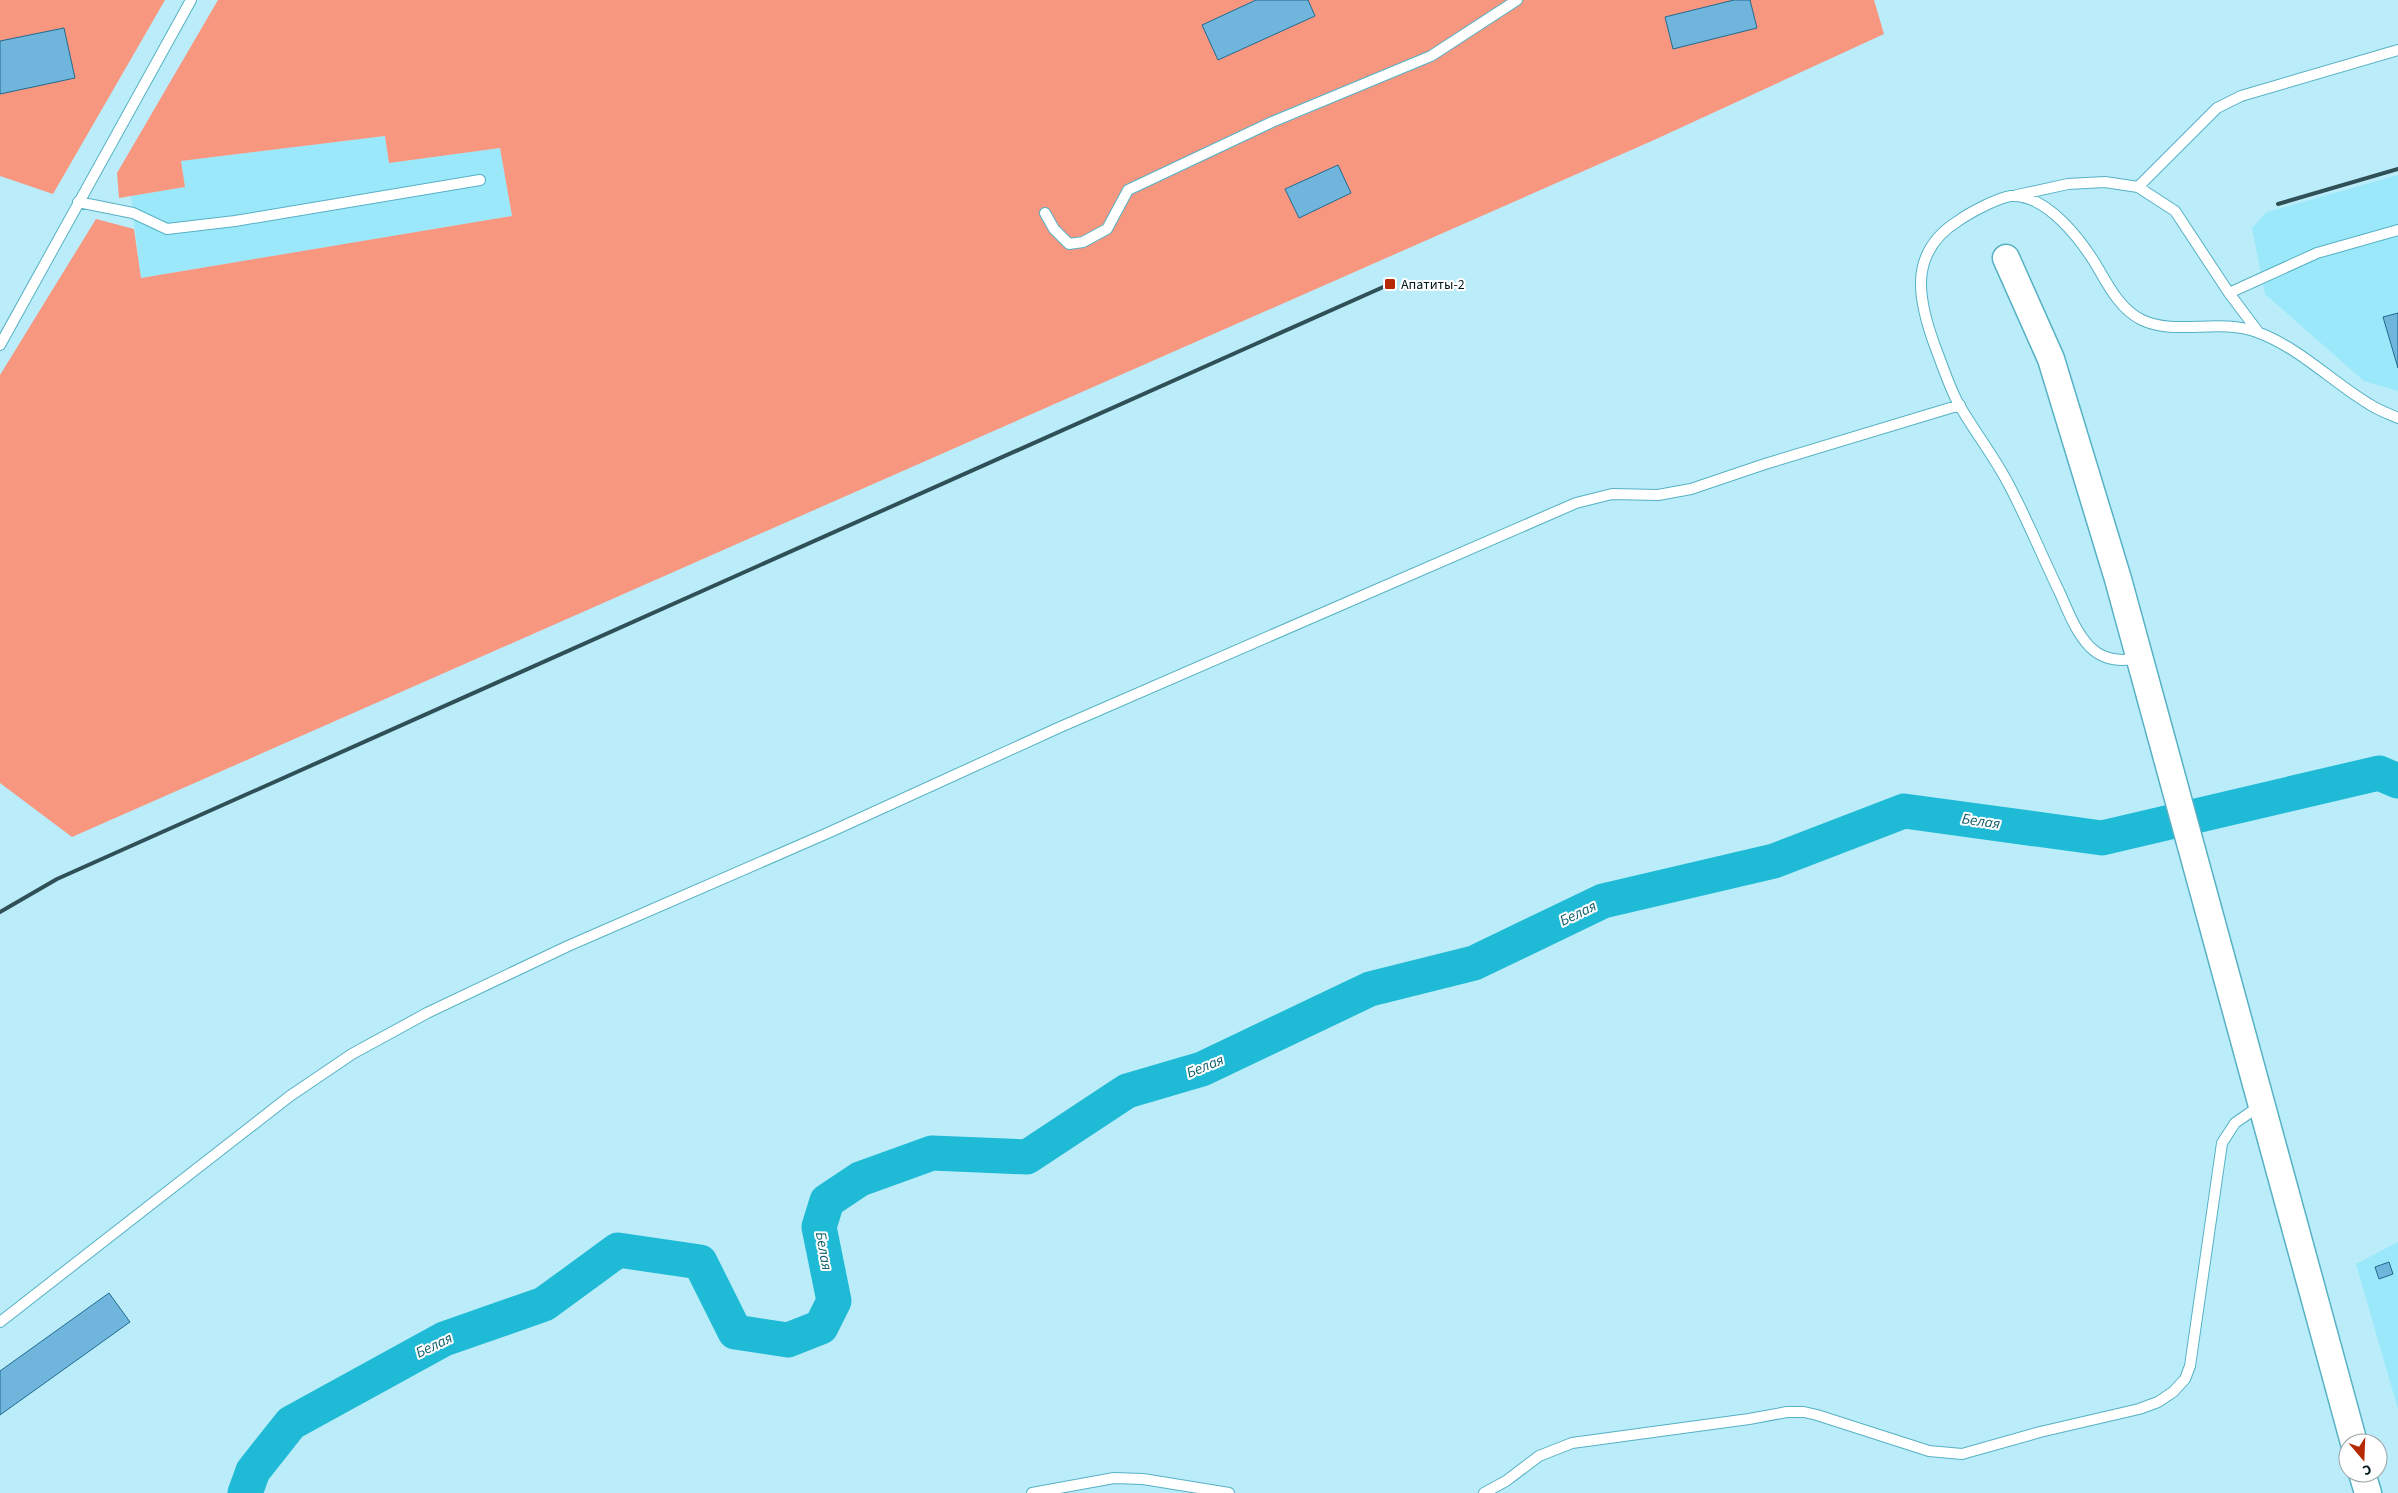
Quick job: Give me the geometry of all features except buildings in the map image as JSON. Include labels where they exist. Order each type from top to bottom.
[{"type":"street","points":[[2006,258],[2051,359],[2140,657],[2351,1433]]},
{"type":"lane","points":[[0,344],[191,0]]},
{"type":"lane","points":[[1046,213],[1054,229],[1069,244],[1083,242],[1107,229],[1128,190],[1272,122],[1431,56],[1517,0]]},
{"type":"lane","points":[[2138,187],[2217,108],[2241,96],[2398,50]]},
{"type":"lane","points":[[78,202],[133,213],[167,229],[235,221],[480,180]]},
{"type":"lane","points":[[2140,657],[2127,661],[2113,660],[2101,656],[2079,634],[2009,485],[1960,405],[1944,372],[1924,315],[1920,294],[1924,262],[1934,240],[1958,221],[2011,196],[2068,184],[2105,182],[2138,187],[2175,211],[2229,293],[2260,333]]},
{"type":"lane","points":[[2011,196],[2043,205],[2066,225],[2096,265],[2110,289],[2125,308],[2140,320],[2161,327],[2238,326],[2260,333],[2302,356],[2370,404],[2398,418]]},
{"type":"lane","points":[[2229,293],[2317,253],[2398,230]]},
{"type":"lane","points":[[0,1322],[251,1124],[352,1054],[427,1013],[568,946],[830,832],[1058,728],[1576,502],[1612,494],[1658,495],[1691,489],[1765,464],[1960,405]]},
{"type":"lane","points":[[1484,1493],[1506,1481],[1539,1456],[1572,1443],[1749,1419],[1787,1412],[1804,1412],[1818,1415],[1928,1451],[1962,1454],[2040,1432],[2139,1409],[2158,1402],[2173,1392],[2185,1379],[2190,1366],[2222,1143],[2235,1123],[2262,1104]]},
{"type":"lane","points":[[1032,1493],[1114,1478],[1143,1479],[1229,1493]]},
{"type":"shaded area","points":[[0,0],[165,0],[53,194],[0,176]]},
{"type":"shaded area","points":[[218,0],[1874,0],[1884,34],[1654,140],[72,837],[0,783],[0,375],[96,219],[134,229],[141,278],[512,216],[500,148],[389,163],[385,136],[181,161],[185,187],[119,198],[117,173]]},
{"type":"shaded area","points":[[385,136],[389,163],[500,148],[512,216],[141,278],[131,196],[185,187],[181,161]]},
{"type":"shaded area","points":[[2398,175],[2398,391],[2364,381],[2265,294],[2252,228],[2267,212]]},
{"type":"shaded area","points":[[2398,1242],[2398,1409],[2356,1264]]},
{"type":"waterway","name":"Белая","points":[[245,1493],[253,1471],[291,1423],[444,1339],[544,1304],[618,1250],[700,1262],[735,1332],[788,1340],[821,1327],[834,1301],[819,1227],[827,1201],[860,1179],[932,1153],[1027,1157],[1127,1091],[1202,1069],[1370,989],[1474,963],[1603,901],[1774,861],[1904,811],[2102,838],[2379,773],[2398,781]]},
{"type":"railway","points":[[2278,204],[2398,169]]},
{"type":"railway","points":[[0,912],[57,879],[1390,284]]},
{"type":"place","name":"Апатиты-2","points":[[1390,284]]}]
